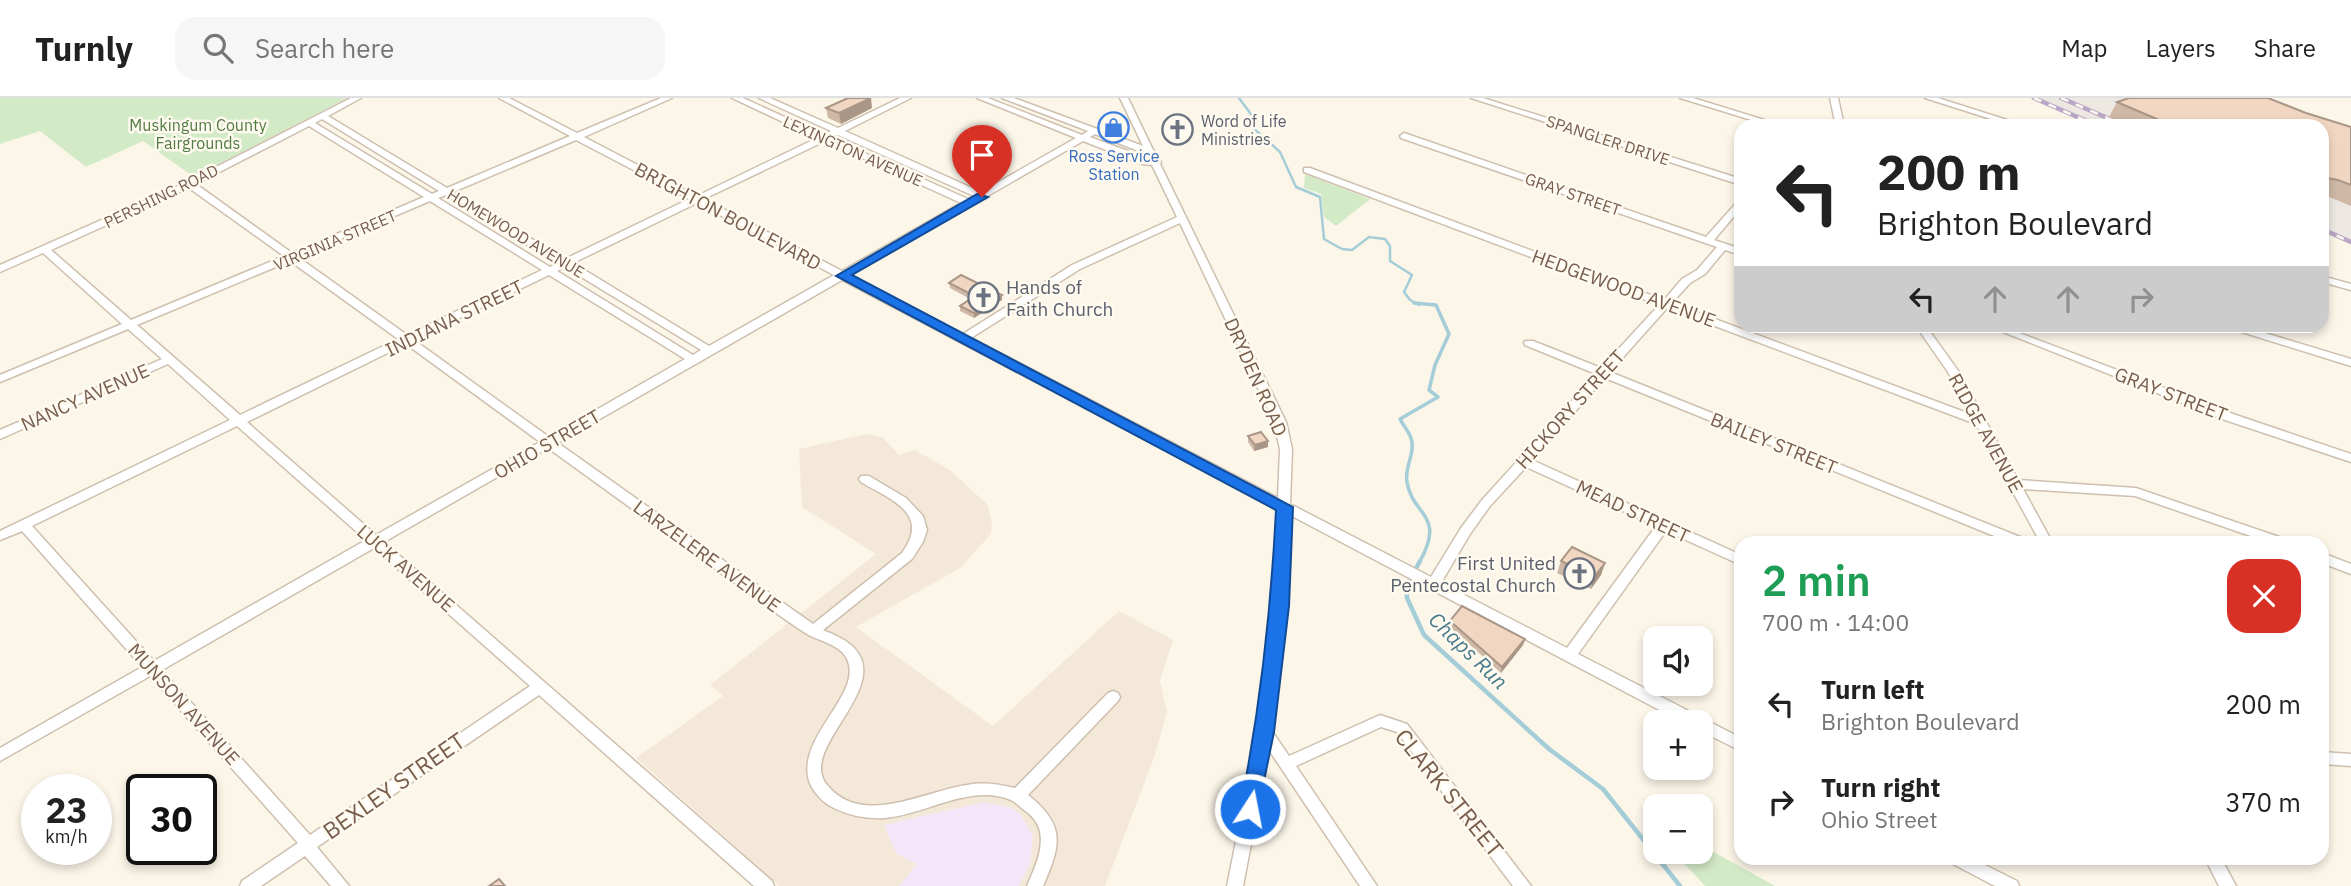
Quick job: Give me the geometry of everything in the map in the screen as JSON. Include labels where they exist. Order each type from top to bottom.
[{"type":"street","name":"PERSHING ROAD","points":[[0,269],[46,251],[190,184],[357,98]]},
{"type":"street","name":"BRIGHTON BOULEVARD","points":[[503,98],[1672,710]]},
{"type":"street","name":"VIRGINIA STREET","points":[[0,379],[668,98]]},
{"type":"street","name":"LEXINGTON AVENUE","points":[[736,98],[969,203]]},
{"type":"street","name":"LEXINGTON AVENUE","points":[[763,98],[982,197]]},
{"type":"street","name":"INDIANA STREET","points":[[0,536],[906,98]]},
{"type":"street","points":[[981,98],[1088,135]]},
{"type":"street","points":[[1006,98],[1145,162],[1155,158]]},
{"type":"street","name":"DRYDEN ROAD","points":[[1124,98],[1155,158],[1284,433],[1280,606],[1265,732],[1235,886]]},
{"type":"street","name":"SPANGLER DRIVE","points":[[1475,98],[1734,180]]},
{"type":"street","points":[[1684,98],[1756,119]]},
{"type":"street","points":[[1834,98],[1838,119]]},
{"type":"street","points":[[1929,98],[1999,119]]},
{"type":"street","name":"HOMEWOOD AVENUE","points":[[322,116],[710,351]]},
{"type":"street","name":"HOMEWOOD AVENUE","points":[[310,123],[694,360]]},
{"type":"street","name":"OHIO STREET","points":[[0,755],[1088,135]]},
{"type":"street","name":"GRAY STREET","points":[[1404,136],[1734,250]]},
{"type":"street","name":"HEDGEWOOD AVENUE","points":[[1307,170],[1734,329]]},
{"type":"street","name":"LARZELERE AVENUE","points":[[190,184],[813,631],[848,650],[855,660],[857,674],[852,691],[829,726],[815,760],[818,783],[835,803],[853,810],[879,812],[993,788],[1018,795]]},
{"type":"street","points":[[1708,241],[1734,211]]},
{"type":"street","points":[[963,339],[1076,267],[1183,218]]},
{"type":"street","name":"HICKORY STREET","points":[[1428,582],[1465,531],[1524,461],[1666,304],[1723,246]]},
{"type":"street","name":"LUCK AVENUE","points":[[46,251],[766,886]]},
{"type":"street","points":[[2329,281],[2351,287]]},
{"type":"street","name":"HEDGEWOOD AVENUE","points":[[1744,333],[1979,421]]},
{"type":"street","name":"RIDGE AVENUE","points":[[1927,333],[1954,372],[2043,536]]},
{"type":"street","name":"GRAY STREET","points":[[2011,333],[2229,416],[2351,458]]},
{"type":"street","points":[[2255,333],[2351,363]]},
{"type":"street","name":"BAILEY STREET","points":[[1529,342],[2005,536]]},
{"type":"street","name":"NANCY AVENUE","points":[[0,435],[171,359]]},
{"type":"street","name":"MEAD STREET","points":[[1524,461],[1734,557]]},
{"type":"street","points":[[813,631],[917,545],[921,532],[915,513],[865,479]]},
{"type":"street","points":[[2014,484],[2136,492],[2263,536]]},
{"type":"street","name":"MUNSON AVENUE","points":[[23,524],[153,668],[341,886]]},
{"type":"street","points":[[1569,656],[1664,525]]},
{"type":"street","points":[[2329,561],[2351,569]]},
{"type":"street","name":"BEXLEY STREET","points":[[248,886],[541,686]]},
{"type":"street","points":[[1035,886],[1048,858],[1047,824],[1037,811],[1018,795],[1113,697]]},
{"type":"street","name":"CLARK STREET","points":[[1288,763],[1380,721],[1391,722],[1402,728],[1523,886]]},
{"type":"street","name":"BRIGHTON BOULEVARD","points":[[1713,731],[1734,742]]},
{"type":"street","points":[[1265,732],[1369,886]]},
{"type":"street","points":[[2329,758],[2351,760]]},
{"type":"street","points":[[1970,865],[2011,886]]},
{"type":"street","points":[[2217,865],[2228,886]]},
{"type":"shaded area","points":[[2029,98],[2232,98],[2288,119],[2077,119]]},
{"type":"shaded area","points":[[2329,135],[2351,143],[2351,245],[2329,235]]},
{"type":"shaded area","points":[[866,434],[882,437],[899,455],[915,450],[950,470],[988,505],[992,524],[991,534],[960,568],[856,627],[993,726],[1119,611],[1173,640],[1160,681],[1167,712],[1154,758],[1105,886],[779,886],[636,758],[723,696],[710,685],[876,554],[802,507],[799,449]]},
{"type":"shaded area","points":[[984,802],[1012,808],[1021,815],[1033,836],[1030,864],[1019,886],[899,886],[917,864],[897,854],[884,825]]},
{"type":"green space","name":"Muskingum County Fairgrounds","points":[[0,98],[347,98],[194,177],[143,141],[86,167],[40,131],[0,144]]},
{"type":"green space","points":[[1305,174],[1370,199],[1336,226],[1324,217],[1321,194],[1304,188]]},
{"type":"green space","points":[[1713,852],[1775,886],[1705,886],[1685,864],[1713,864]]},
{"type":"building","points":[[848,98],[871,98],[839,113],[826,108]]},
{"type":"building","points":[[2129,98],[2268,98],[2325,119],[2157,119],[2117,102]]},
{"type":"building","points":[[2329,120],[2351,127],[2351,185],[2329,178]]},
{"type":"building","name":"Hands of Faith Church","points":[[961,275],[1002,295],[974,313],[960,306],[975,296],[949,283]]},
{"type":"building","points":[[1261,432],[1268,441],[1255,445],[1248,436]]},
{"type":"building","points":[[1572,547],[1605,563],[1594,577],[1561,561]]},
{"type":"building","points":[[1462,606],[1525,639],[1502,667],[1450,621]]},
{"type":"building","points":[[499,879],[505,886],[489,886]]},
{"type":"waterway","name":"Chaps Run","points":[[1239,98],[1253,117],[1251,126],[1280,152],[1296,187],[1320,197],[1324,239],[1342,249],[1352,250],[1369,237],[1385,239],[1390,246],[1390,261],[1412,275],[1404,292],[1416,303]]},
{"type":"waterway","name":"Chaps Run","points":[[1416,303],[1436,305],[1449,334],[1435,365],[1429,390],[1438,397],[1400,419],[1412,444],[1407,471],[1410,493],[1429,525],[1427,547],[1420,561]]},
{"type":"waterway","name":"Chaps Run","points":[[1420,561],[1407,585],[1407,598],[1424,635],[1549,749],[1603,789],[1680,886]]},
{"type":"railway","points":[[2034,98],[2082,119]]},
{"type":"railway","points":[[2061,98],[2110,119]]},
{"type":"railway","points":[[2329,232],[2351,242]]},
{"type":"place","name":"Ross Service Station","points":[[1114,127]]},
{"type":"place","name":"Word of Life Ministries","points":[[1178,130]]},
{"type":"place","name":"Hands of Faith Church","points":[[983,298]]},
{"type":"place","name":"First United Pentecostal Church","points":[[1579,574]]},
{"type":"route","points":[[982,197],[843,276],[1284,507],[1280,606],[1265,732],[1250,809]]}]
